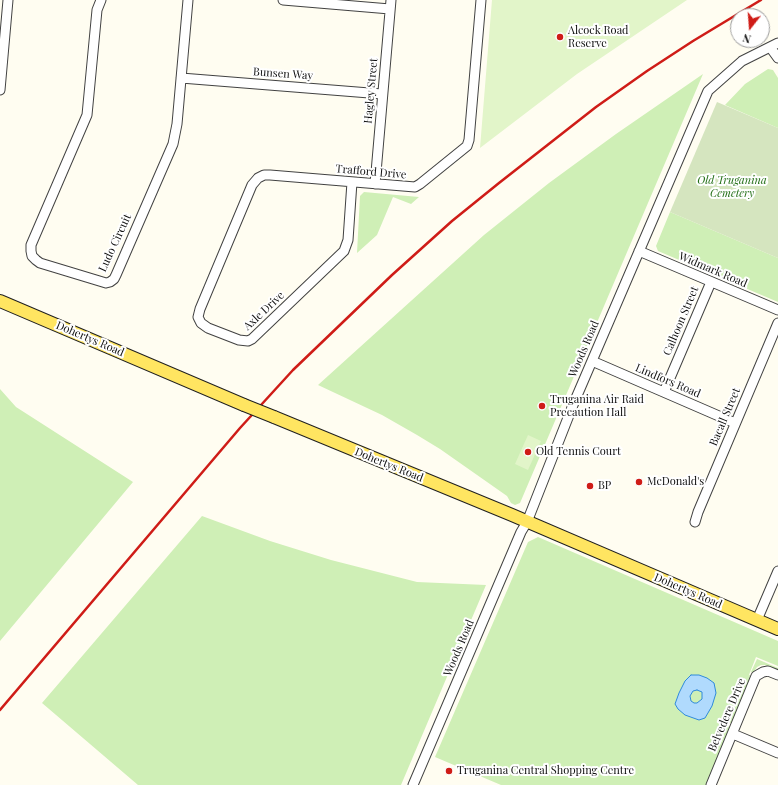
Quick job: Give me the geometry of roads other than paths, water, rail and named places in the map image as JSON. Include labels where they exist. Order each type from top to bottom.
[{"type":"main road","name":"Dohertys Road","points":[[0,301],[778,629]]},
{"type":"street","points":[[0,90],[8,0]]},
{"type":"street","name":"Ludo Circuit","points":[[95,0],[97,10]]},
{"type":"street","name":"Ludo Circuit","points":[[101,0],[97,10],[87,115],[31,245],[31,251],[32,256],[40,263],[107,283],[114,279],[173,144],[177,124],[188,0]]},
{"type":"street","points":[[283,0],[390,4]]},
{"type":"street","name":"Trafford Drive","points":[[258,178],[264,175],[270,175],[409,187],[418,186],[467,146],[469,140],[481,0]]},
{"type":"street","name":"Hagley Street","points":[[375,184],[390,4]]},
{"type":"street","points":[[774,45],[778,58]]},
{"type":"street","name":"Woods Road","points":[[413,785],[527,522],[573,406],[708,91],[742,61],[774,45]]},
{"type":"street","name":"Bunsen Way","points":[[181,78],[382,94]]},
{"type":"street","name":"Axle Drive","points":[[258,178],[255,180],[249,193],[199,313],[200,321],[204,326],[243,341],[252,339],[344,251],[348,240],[352,182]]},
{"type":"street","name":"Widmark Road","points":[[639,251],[778,310]]},
{"type":"street","name":"Calhoon Street","points":[[664,392],[711,282]]},
{"type":"street","name":"Bacall Street","points":[[695,522],[778,322]]},
{"type":"street","name":"Lindfors Road","points":[[592,361],[736,423]]},
{"type":"street","points":[[757,620],[778,571]]},
{"type":"street","name":"Belvedere Drive","points":[[711,785],[758,675],[768,671],[778,675]]},
{"type":"street","points":[[733,734],[778,753]]},
{"type":"water","points":[[691,675],[699,675],[714,683],[716,693],[712,706],[705,718],[699,720],[685,715],[675,704],[685,681]],"holes":[[[697,690],[702,692],[702,699],[697,703],[691,701],[690,696],[693,691]]]},
{"type":"railway","points":[[0,710],[240,428],[293,370],[392,275],[452,221],[596,107],[693,41],[761,0]]},
{"type":"place","name":"Alcock Road Reserve","points":[[560,37]]},
{"type":"place","name":"Truganina Air Raid Precaution Hall","points":[[542,406]]},
{"type":"place","name":"Old Tennis Court","points":[[528,452]]},
{"type":"place","name":"McDonald's","points":[[639,482]]},
{"type":"place","name":"BP","points":[[590,486]]},
{"type":"place","name":"Truganina Central Shopping Centre","points":[[449,771]]},
{"type":"park label","name":"Old Truganina Cemetery","points":[[732,187]]}]
